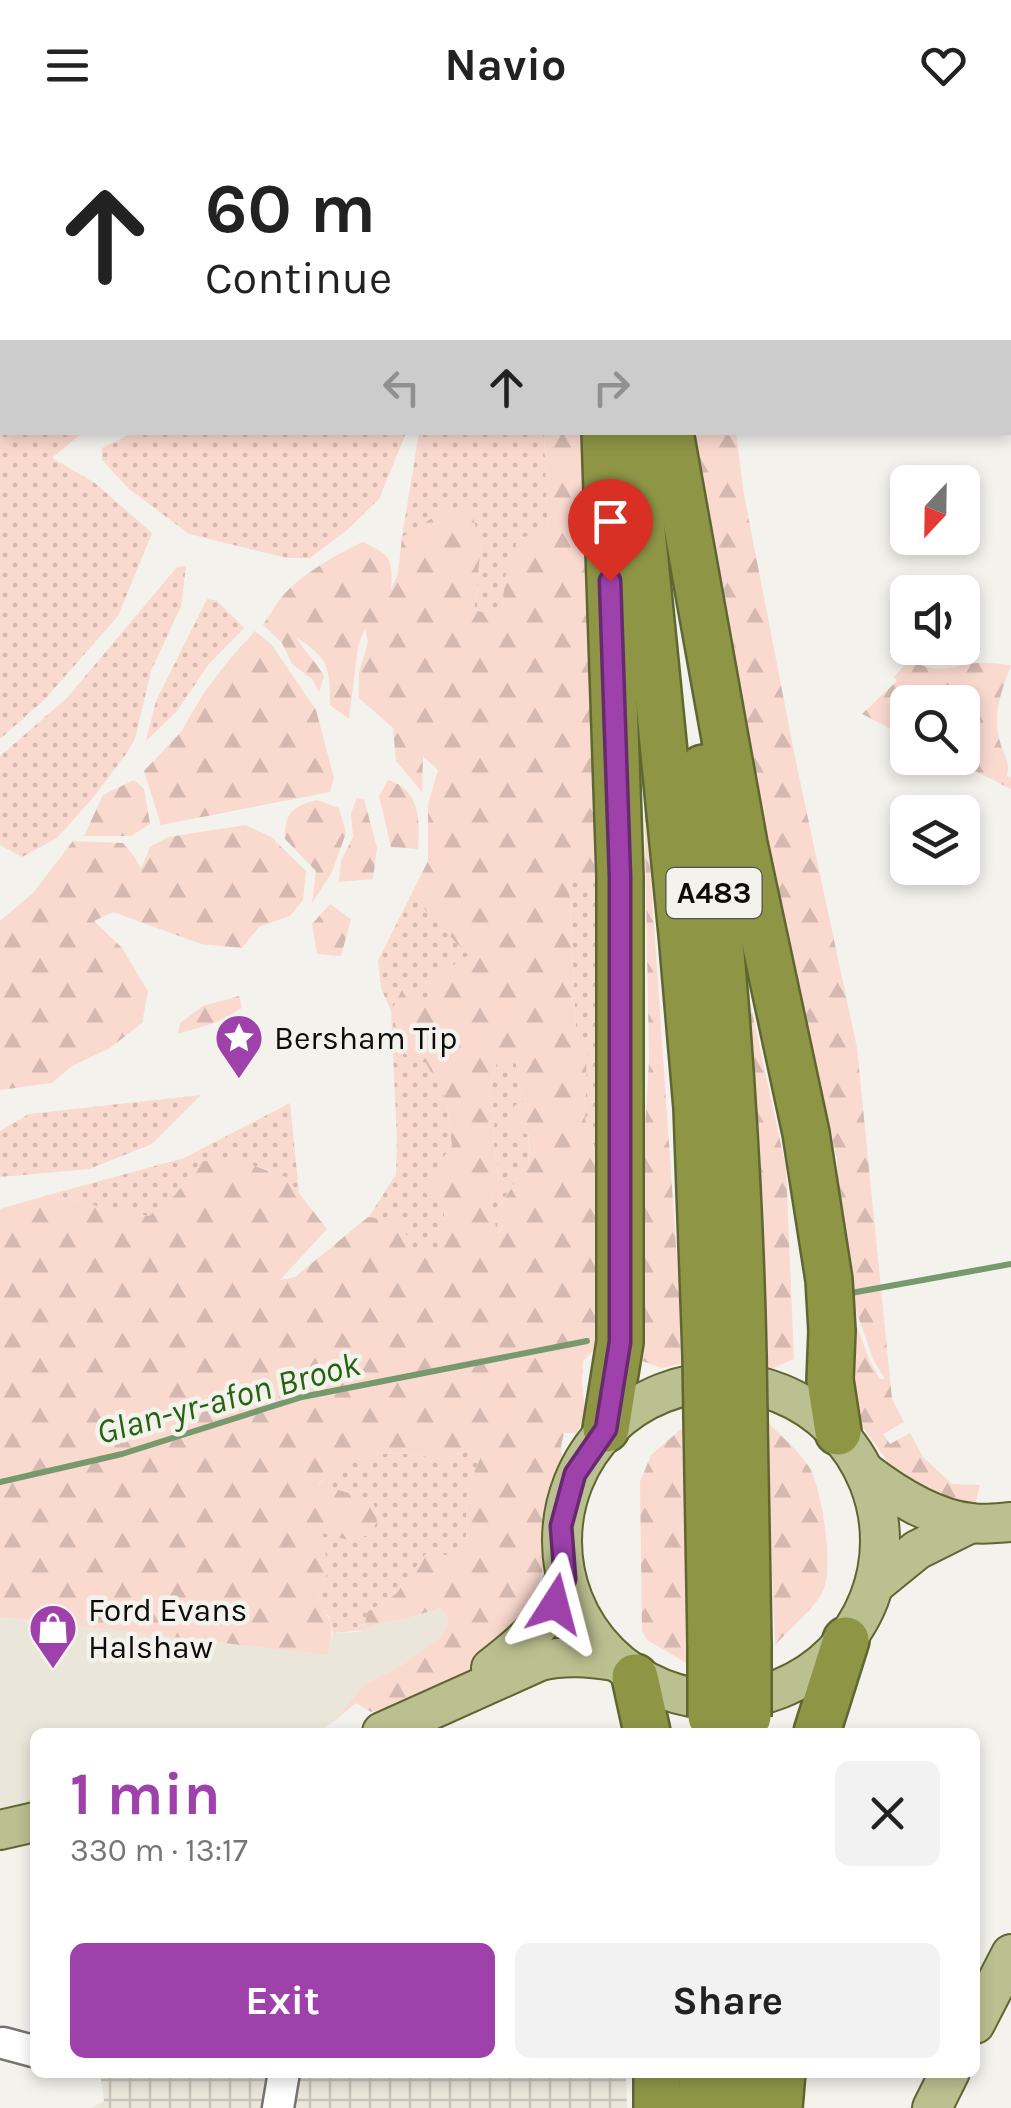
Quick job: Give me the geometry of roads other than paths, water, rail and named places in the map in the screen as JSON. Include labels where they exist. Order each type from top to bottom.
[{"type":"highway","points":[[605,435],[620,916],[620,1342],[606,1429]]},
{"type":"highway","name":"A483","points":[[632,435],[724,1355],[729,1725]]},
{"type":"highway","name":"A483","points":[[669,435],[707,801],[740,1242],[724,1355]]},
{"type":"highway","points":[[670,435],[744,844],[806,1133],[829,1280],[830,1380],[838,1432]]},
{"type":"highway","points":[[818,1728],[846,1640]]},
{"type":"highway","points":[[625,1669],[646,1728]]},
{"type":"highway","points":[[656,2078],[657,2108]]},
{"type":"highway","points":[[700,2108],[702,2078]]},
{"type":"highway","points":[[738,2108],[740,2078]]},
{"type":"highway","points":[[778,2108],[781,2078]]},
{"type":"main road","points":[[390,1728],[540,1661],[558,1657],[579,1656],[625,1669],[670,1693],[709,1700],[748,1699],[785,1688],[818,1668],[846,1640],[863,1614],[880,1556],[874,1498],[864,1471],[838,1432],[797,1401],[781,1395],[748,1384],[696,1383],[647,1399],[606,1429],[575,1474],[570,1491],[561,1526],[565,1579],[583,1624],[625,1669]]},
{"type":"main road","points":[[864,1471],[928,1510],[971,1524],[1011,1522]]},
{"type":"main road","points":[[874,1585],[917,1550],[971,1524]]},
{"type":"main road","points":[[454,1698],[524,1642],[555,1604],[565,1579]]},
{"type":"main road","points":[[0,1830],[30,1823]]},
{"type":"main road","points":[[980,2014],[1011,1954]]},
{"type":"main road","points":[[932,2108],[947,2078]]},
{"type":"street","points":[[1,2039],[30,2050]]},
{"type":"street","points":[[278,2108],[283,2078]]},
{"type":"waterway","points":[[851,1293],[1011,1264]]},
{"type":"waterway","name":"Glan-yr-afon Brook","points":[[0,1482],[122,1454],[302,1397],[587,1341]]},
{"type":"place","name":"Bersham Tip","points":[[239,1080]]},
{"type":"place","name":"Ford Evans Halshaw","points":[[53,1670]]}]
